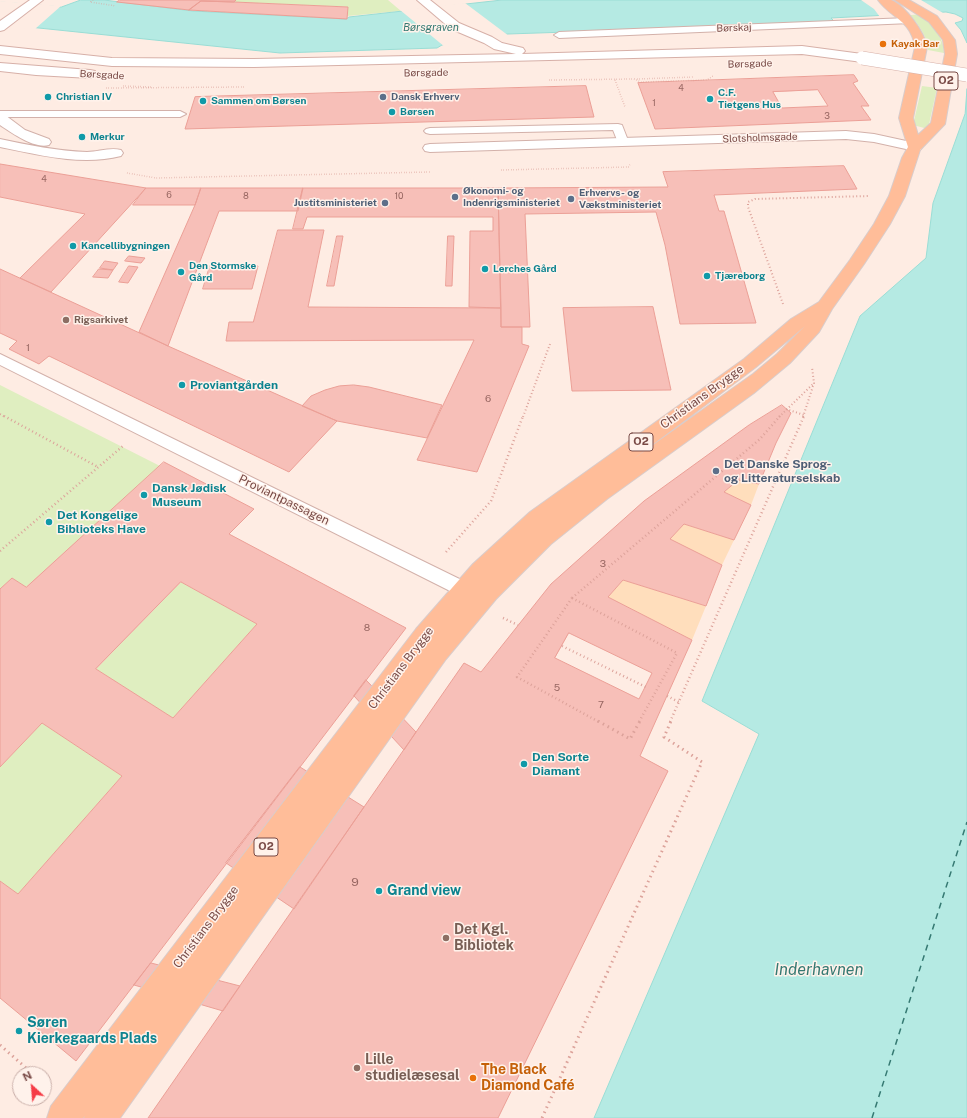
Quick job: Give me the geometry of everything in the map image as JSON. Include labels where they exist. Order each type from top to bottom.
[{"type":"main road","points":[[884,0],[906,18],[915,30],[921,45],[906,118],[915,147]]},
{"type":"main road","name":"Christians Brygge","points":[[63,1118],[424,636],[473,594],[498,580],[541,540],[585,504],[744,391],[776,364],[802,329],[826,304],[847,278],[865,252],[897,195],[915,147],[931,133],[938,124],[951,54],[949,40],[945,32],[926,14],[901,0]]},
{"type":"main road","name":"Christians Brygge","points":[[100,1118],[438,652],[473,594]]},
{"type":"street","points":[[0,49],[7,34],[2,27],[35,2]]},
{"type":"street","points":[[426,3],[455,26],[505,48],[556,57]]},
{"type":"street","points":[[455,26],[464,45],[498,71]]},
{"type":"street","name":"Børsgade","points":[[0,49],[112,62],[254,63],[802,50],[857,58]]},
{"type":"street","points":[[857,58],[967,75]]},
{"type":"street","name":"Børsgade","points":[[726,64],[811,62],[857,58]]},
{"type":"street","name":"Børsgade","points":[[0,67],[36,72],[103,75]]},
{"type":"street","points":[[162,75],[355,69],[382,73]]},
{"type":"street","points":[[0,118],[6,128],[87,156]]},
{"type":"street","name":"Slotsholmsgade","points":[[430,148],[846,135],[874,138],[915,147]]},
{"type":"street","points":[[0,142],[34,150],[87,156],[116,153]]},
{"type":"lane","name":"Børskaj","points":[[559,35],[906,18]]},
{"type":"lane","points":[[0,114],[180,114]]},
{"type":"lane","points":[[430,132],[618,127],[623,143]]},
{"type":"lane","name":"Proviantpassagen","points":[[0,360],[473,594]]},
{"type":"path","points":[[93,0],[90,2],[116,6]]},
{"type":"path","points":[[703,76],[718,76]]},
{"type":"path","points":[[634,79],[641,82],[707,80],[710,76]]},
{"type":"path","points":[[544,80],[695,77]]},
{"type":"path","points":[[494,170],[628,167],[645,142]]},
{"type":"path","points":[[87,156],[119,172],[156,178],[430,172]]},
{"type":"path","points":[[542,1118],[702,762],[664,737],[804,415],[814,383],[802,329],[786,312],[748,207],[748,202],[755,199],[897,195]]},
{"type":"path","points":[[429,572],[490,501],[550,344]]},
{"type":"path","points":[[572,598],[677,653],[630,738],[517,677],[572,598],[760,439],[786,409],[814,383]]},
{"type":"path","points":[[786,409],[804,415]]},
{"type":"path","points":[[0,414],[98,467]]},
{"type":"path","points":[[0,551],[142,430]]},
{"type":"path","points":[[562,646],[646,687]]},
{"type":"path","points":[[667,696],[679,702]]},
{"type":"path","points":[[0,1045],[24,1066]]},
{"type":"green space","points":[[236,0],[388,0],[401,11],[347,16],[348,7],[234,2]]},
{"type":"green space","points":[[900,2],[929,22],[935,28],[940,35],[944,53],[928,50],[922,30]]},
{"type":"green space","points":[[922,86],[937,88],[928,129],[913,125]]},
{"type":"green space","name":"Det Kongelige Biblioteks Have","points":[[0,385],[160,466],[26,587],[12,578],[0,589]]},
{"type":"green space","points":[[181,582],[257,624],[173,718],[96,669]]},
{"type":"green space","points":[[42,723],[122,776],[18,894],[0,881],[0,767]]},
{"type":"sand","points":[[738,480],[759,484],[751,505],[724,492]]},
{"type":"sand","points":[[684,524],[734,540],[722,565],[670,539]]},
{"type":"sand","points":[[623,580],[706,606],[692,640],[608,597]]},
{"type":"water","name":"Børsgraven","points":[[81,0],[104,0],[193,11],[346,19],[349,17],[502,0],[967,0],[967,43],[961,30],[955,23],[962,21],[963,18],[946,12],[831,18],[836,23],[508,34],[442,45],[437,48],[280,53],[0,24],[0,2],[61,7]]},
{"type":"water","name":"Inderhavnen","points":[[967,89],[967,1118],[594,1118],[759,734],[702,701],[860,316],[926,258],[933,203],[965,114]]},
{"type":"pier","points":[[861,0],[921,0],[943,13],[880,17],[874,9]]},
{"type":"pier","points":[[0,1],[61,6],[35,29],[0,26]]},
{"type":"pier","points":[[465,3],[509,36],[445,47],[400,10]]},
{"type":"building","points":[[120,0],[236,0],[234,2],[201,1],[189,10],[117,2]]},
{"type":"building","points":[[201,1],[348,7],[347,19],[189,10]]},
{"type":"building","name":"C.F. Tietgens Hus","points":[[854,75],[858,81],[853,83],[869,106],[861,106],[871,120],[655,129],[638,83]],"holes":[[[818,90],[828,106],[782,108],[773,92]]]},
{"type":"building","name":"Børsen","points":[[586,86],[594,117],[185,129],[195,97]]},
{"type":"building","name":"Kancellibygningen","points":[[0,164],[146,188],[51,292],[20,278],[85,214],[0,197]]},
{"type":"building","name":"Tjæreborg","points":[[844,166],[857,189],[714,195],[719,211],[724,211],[756,323],[680,324],[665,245],[656,212],[525,214],[530,327],[501,327],[498,188],[668,187],[663,172]]},
{"type":"building","points":[[146,188],[201,188],[195,205],[133,205]]},
{"type":"building","name":"Den Stormske Gård","points":[[201,188],[303,188],[298,211],[219,211],[168,346],[139,332],[195,205]]},
{"type":"building","name":"Lerches Gård","points":[[303,188],[498,188],[501,308],[469,307],[470,231],[493,231],[493,217],[307,217],[303,229],[293,229]]},
{"type":"building","points":[[278,230],[324,230],[308,307],[501,308],[501,327],[522,327],[522,344],[529,346],[477,472],[417,460],[474,340],[226,341],[229,322],[253,322]]},
{"type":"building","points":[[337,236],[343,236],[334,286],[327,286]]},
{"type":"building","points":[[448,236],[454,236],[452,286],[446,286]]},
{"type":"building","points":[[129,256],[145,258],[141,263],[125,261]]},
{"type":"building","points":[[105,261],[118,263],[113,270],[100,268]]},
{"type":"building","points":[[129,266],[138,267],[128,283],[119,282]]},
{"type":"building","points":[[210,266],[258,266],[252,289],[203,289]]},
{"type":"building","name":"Proviantgården","points":[[0,269],[337,421],[289,472],[49,356],[39,364],[9,349],[17,341],[0,333]]},
{"type":"building","points":[[99,269],[113,270],[108,278],[93,277]]},
{"type":"building","points":[[653,307],[671,390],[572,391],[563,308]]},
{"type":"building","points":[[354,385],[369,387],[442,405],[427,438],[337,421],[302,406],[311,396],[325,390],[339,386]]},
{"type":"building","name":"Den Sorte Diamant","points":[[782,405],[791,413],[776,443],[759,484],[738,480],[724,492],[751,505],[734,540],[684,524],[670,539],[722,565],[706,606],[623,580],[608,597],[692,640],[640,756],[668,771],[498,1118],[148,1118],[464,663],[481,672],[551,584],[644,501],[749,425]],"holes":[[[569,633],[652,673],[639,699],[555,658]]]},
{"type":"building","points":[[164,462],[254,509],[229,534],[406,628],[76,1061],[0,998],[0,881],[18,894],[122,776],[42,723],[0,767],[0,589],[12,578],[26,587]],"holes":[[[181,582],[257,624],[173,718],[96,669]]]},
{"type":"building","points":[[366,680],[416,732],[404,750],[354,696]]},
{"type":"building","points":[[300,767],[364,807],[294,909],[226,863]]},
{"type":"building","points":[[151,963],[240,986],[223,1011],[134,985]]},
{"type":"ferry route","points":[[872,1118],[967,822]]},
{"type":"place","name":"Kayak Bar","points":[[883,44]]},
{"type":"place","name":"Christian IV","points":[[48,97]]},
{"type":"place","name":"Dansk Erhverv","points":[[383,97]]},
{"type":"place","name":"C.F. Tietgens Hus","points":[[710,99]]},
{"type":"place","name":"Sammen om Børsen","points":[[203,101]]},
{"type":"place","name":"Børsen","points":[[392,112]]},
{"type":"place","name":"Merkur","points":[[82,137]]},
{"type":"place","name":"Økonomi- og Indenrigsministeriet","points":[[455,197]]},
{"type":"place","name":"Erhvervs- og Vækstministeriet","points":[[571,199]]},
{"type":"place","name":"Justitsministeriet","points":[[385,203]]},
{"type":"place","name":"Kancellibygningen","points":[[73,246]]},
{"type":"place","name":"Lerches Gård","points":[[485,269]]},
{"type":"place","name":"Den Stormske Gård","points":[[181,272]]},
{"type":"place","name":"Tjæreborg","points":[[707,276]]},
{"type":"place","name":"Rigsarkivet","points":[[66,320]]},
{"type":"place","name":"Proviantgården","points":[[182,385]]},
{"type":"place","name":"Det Danske Sprog- og Litteraturselskab","points":[[716,471]]},
{"type":"place","name":"Dansk Jødisk Museum","points":[[144,495]]},
{"type":"place","name":"Det Kongelige Biblioteks Have","points":[[49,522]]},
{"type":"place","name":"Den Sorte Diamant","points":[[524,764]]},
{"type":"place","name":"Grand view","points":[[379,891]]},
{"type":"place","name":"Det Kgl. Bibliotek","points":[[446,938]]},
{"type":"place","name":"Søren Kierkegaards Plads","points":[[19,1031]]},
{"type":"place","name":"Lille studielæsesal","points":[[357,1068]]},
{"type":"place","name":"The Black Diamond Café","points":[[473,1078]]}]
